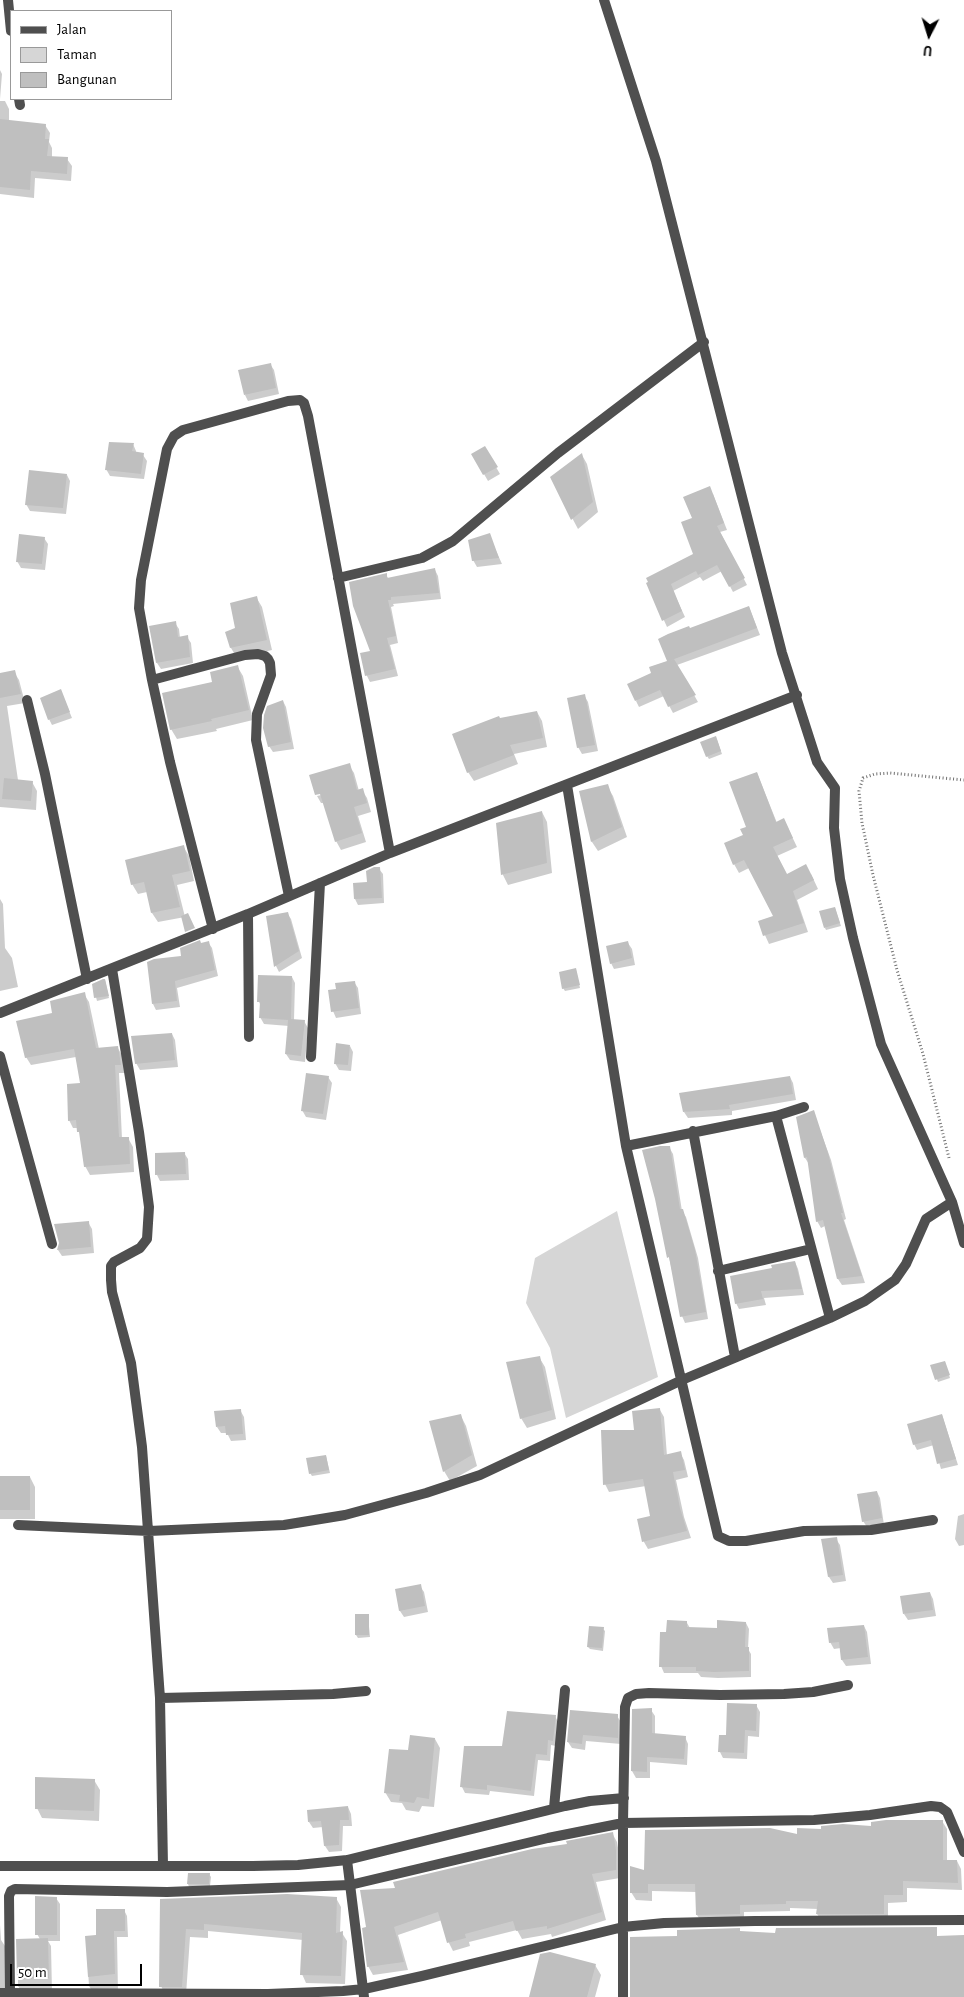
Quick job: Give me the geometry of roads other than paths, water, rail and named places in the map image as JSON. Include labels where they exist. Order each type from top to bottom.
[{"type":"street","points":[[8,0],[10,21]]},
{"type":"street","points":[[604,0],[656,161],[704,342],[782,653],[817,762],[835,788],[834,828],[840,878],[853,938],[881,1044],[952,1202],[964,1244]]},
{"type":"street","points":[[338,578],[422,558],[453,541],[558,453],[704,342]]},
{"type":"street","points":[[213,928],[170,762],[139,608],[141,580],[167,449],[174,436],[183,430],[288,401],[302,401],[308,416],[390,853]]},
{"type":"street","points":[[152,680],[245,655],[258,654],[268,659],[271,675],[257,714],[256,740],[289,896]]},
{"type":"street","points":[[0,1012],[248,914],[390,853],[797,695]]},
{"type":"street","points":[[27,700],[45,774],[87,979]]},
{"type":"street","points":[[567,785],[626,1146],[682,1380],[715,1530],[722,1540],[729,1542],[804,1531],[872,1530],[933,1520]]},
{"type":"street","points":[[311,1057],[320,883]]},
{"type":"street","points":[[248,914],[249,1037]]},
{"type":"street","points":[[112,969],[136,1113],[149,1207],[147,1239],[140,1248],[114,1262],[111,1272],[112,1292],[132,1363],[149,1531],[160,1698],[163,1866]]},
{"type":"street","points":[[0,1056],[52,1244]]},
{"type":"street","points":[[626,1146],[776,1116],[804,1107]]},
{"type":"street","points":[[776,1116],[830,1318]]},
{"type":"street","points":[[694,1132],[735,1358]]},
{"type":"street","points":[[18,1525],[149,1531],[284,1525],[345,1515],[426,1493],[480,1475],[682,1380],[830,1318],[865,1301],[895,1280],[906,1264],[926,1219],[952,1202]]},
{"type":"street","points":[[718,1271],[812,1249]]},
{"type":"street","points":[[624,1997],[623,1823],[625,1707],[630,1696],[649,1693],[767,1695],[813,1692],[848,1685]]},
{"type":"street","points":[[554,1808],[565,1690]]},
{"type":"street","points":[[160,1698],[332,1694],[366,1691]]},
{"type":"street","points":[[0,1866],[298,1865],[347,1860],[427,1842],[554,1808],[590,1801],[624,1798]]},
{"type":"street","points":[[964,1852],[950,1816],[944,1809],[936,1806],[814,1820],[623,1823],[548,1838],[350,1886],[167,1892],[15,1889],[11,1891],[9,1896],[5,1993],[268,1995],[364,1993],[623,1927],[664,1923],[755,1921],[964,1920]]},
{"type":"street","points":[[347,1860],[364,1993]]}]
